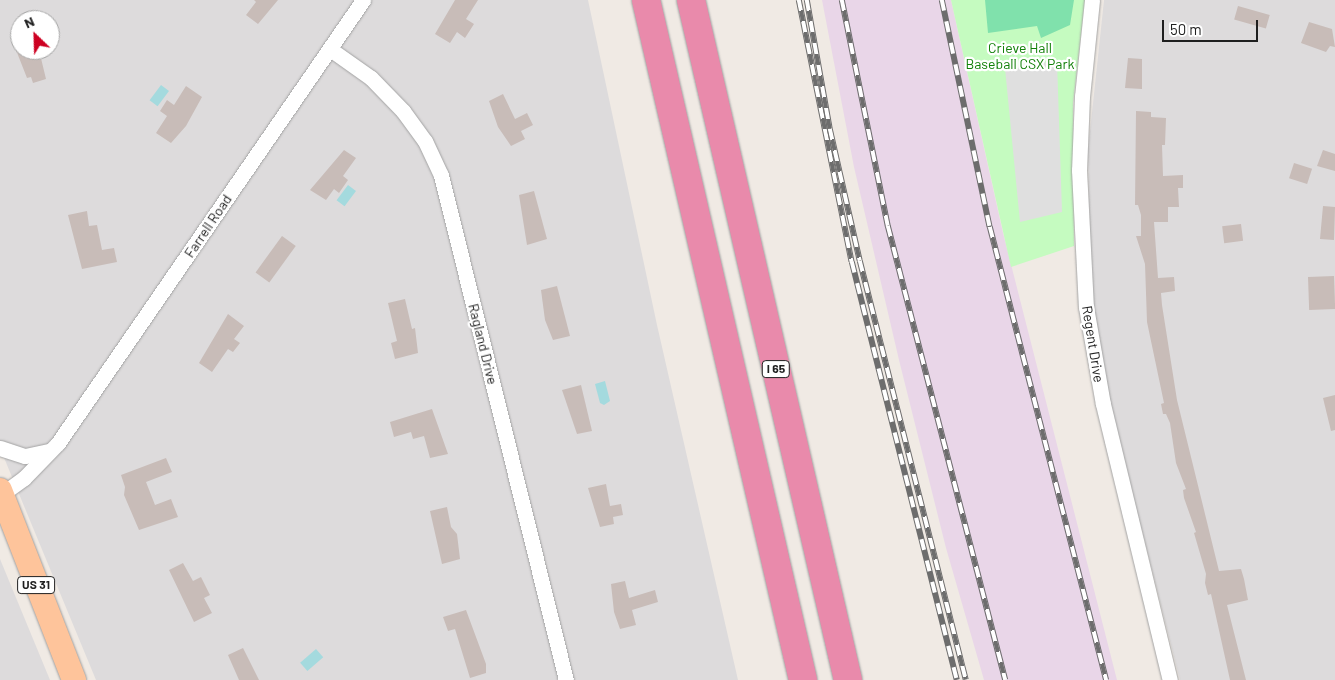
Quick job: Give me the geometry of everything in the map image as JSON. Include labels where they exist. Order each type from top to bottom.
[{"type":"highway","points":[[646,0],[803,680]]},
{"type":"highway","name":"I 65","points":[[691,0],[848,680]]},
{"type":"main road","name":"US 31","points":[[1,492],[74,680]]},
{"type":"street","name":"Farrell Road","points":[[1,492],[24,478],[50,451],[114,364],[363,0]]},
{"type":"street","name":"Regent Drive","points":[[1092,0],[1080,138],[1080,232],[1086,307],[1116,461],[1170,680]]},
{"type":"street","name":"Ragland Drive","points":[[330,49],[391,97],[425,141],[439,169],[566,680]]},
{"type":"street","points":[[0,448],[26,456],[50,451]]},
{"type":"shaded area","points":[[0,0],[588,0],[657,325],[738,680],[96,680],[0,448]]},
{"type":"shaded area","points":[[822,0],[951,0],[1003,233],[1117,680],[984,680],[946,548],[899,360],[854,167]]},
{"type":"shaded area","points":[[1104,0],[1335,0],[1335,680],[1180,680],[1114,421],[1091,307],[1088,150]]},
{"type":"shaded area","points":[[1057,61],[1062,212],[1020,222],[1005,68]]},
{"type":"shaded area","points":[[0,559],[50,680],[0,680]]},
{"type":"green space","name":"Crieve Hall Baseball CSX Park","points":[[951,0],[1085,0],[1073,103],[1074,246],[1011,267]]},
{"type":"green space","points":[[985,0],[1074,0],[1070,25],[1041,38],[1037,26],[988,33]]},
{"type":"water","points":[[161,85],[169,91],[158,106],[150,100]]},
{"type":"water","points":[[348,185],[356,191],[345,206],[337,200]]},
{"type":"water","points":[[605,381],[610,401],[604,405],[600,403],[595,384]]},
{"type":"water","points":[[316,649],[323,657],[307,671],[300,663]]},
{"type":"building","points":[[254,0],[278,0],[258,24],[246,15],[256,2]]},
{"type":"building","points":[[455,0],[478,0],[466,19],[474,24],[465,38],[457,32],[450,43],[435,34]]},
{"type":"building","points":[[1238,6],[1270,15],[1266,29],[1234,19]]},
{"type":"building","points":[[1309,22],[1332,29],[1335,47],[1330,46],[1326,52],[1301,43]]},
{"type":"building","points":[[1128,58],[1142,59],[1142,89],[1125,88]]},
{"type":"building","points":[[20,60],[41,60],[46,79],[33,83],[31,77],[27,78]]},
{"type":"building","points":[[186,86],[202,97],[186,126],[171,143],[156,133],[167,116],[160,111],[167,100],[174,105]]},
{"type":"building","points":[[503,94],[515,119],[527,113],[533,125],[521,131],[525,139],[511,146],[498,127],[489,101]]},
{"type":"building","points":[[1136,111],[1151,112],[1151,117],[1166,118],[1165,145],[1162,145],[1163,176],[1183,175],[1183,188],[1178,188],[1179,207],[1168,207],[1168,222],[1154,222],[1158,278],[1174,277],[1175,291],[1161,293],[1162,305],[1177,400],[1219,571],[1241,569],[1244,579],[1248,600],[1227,605],[1246,680],[1230,680],[1211,594],[1208,595],[1205,583],[1206,574],[1194,533],[1196,532],[1184,498],[1183,490],[1186,489],[1176,463],[1170,423],[1166,414],[1163,414],[1161,404],[1164,403],[1147,322],[1145,264],[1136,236],[1141,236],[1141,215],[1138,205],[1135,205]]},
{"type":"building","points":[[344,150],[356,158],[343,176],[348,180],[339,193],[334,189],[326,200],[310,190]]},
{"type":"building","points":[[1323,150],[1335,154],[1335,171],[1317,166]]},
{"type":"building","points":[[1294,163],[1312,169],[1307,184],[1289,178]]},
{"type":"building","points":[[534,191],[547,239],[527,245],[519,195]]},
{"type":"building","points":[[1323,206],[1335,207],[1334,240],[1320,239]]},
{"type":"building","points":[[87,211],[89,226],[97,225],[102,250],[114,248],[117,262],[82,269],[68,215]]},
{"type":"building","points":[[1241,224],[1243,241],[1224,243],[1222,226]]},
{"type":"building","points":[[282,236],[296,246],[269,282],[256,272]]},
{"type":"building","points":[[1334,276],[1335,309],[1309,310],[1308,277]]},
{"type":"building","points":[[557,286],[570,336],[553,340],[545,320],[541,290]]},
{"type":"building","points":[[405,299],[412,329],[415,328],[418,353],[395,359],[391,343],[397,341],[388,303]]},
{"type":"building","points":[[228,314],[244,326],[234,339],[240,343],[233,352],[228,349],[212,372],[199,363]]},
{"type":"building","points":[[581,385],[592,431],[577,434],[562,390]]},
{"type":"building","points":[[1335,395],[1335,430],[1331,431],[1323,398]]},
{"type":"building","points":[[432,409],[448,454],[430,458],[424,436],[413,439],[411,432],[394,437],[390,422]]},
{"type":"building","points":[[166,458],[172,472],[146,482],[155,505],[171,499],[178,517],[139,530],[124,495],[125,487],[121,475]]},
{"type":"building","points":[[606,484],[610,506],[621,504],[623,515],[613,517],[614,524],[600,527],[588,488]]},
{"type":"building","points":[[447,507],[451,527],[457,534],[460,559],[442,564],[430,511]]},
{"type":"building","points":[[183,563],[193,581],[201,577],[210,595],[204,598],[212,613],[194,622],[169,570]]},
{"type":"building","points":[[625,581],[629,598],[655,590],[658,602],[632,610],[636,625],[620,629],[614,612],[611,584]]},
{"type":"building","points":[[466,610],[486,664],[486,673],[470,678],[455,629],[448,631],[443,617]]},
{"type":"building","points":[[243,648],[259,680],[239,680],[228,655]]},
{"type":"railway","points":[[799,0],[852,262],[957,680]]},
{"type":"railway","points":[[807,0],[830,129],[860,261],[966,680]]},
{"type":"railway","points":[[842,0],[888,226],[1005,680]]},
{"type":"railway","points":[[942,0],[990,227],[1106,680]]}]
